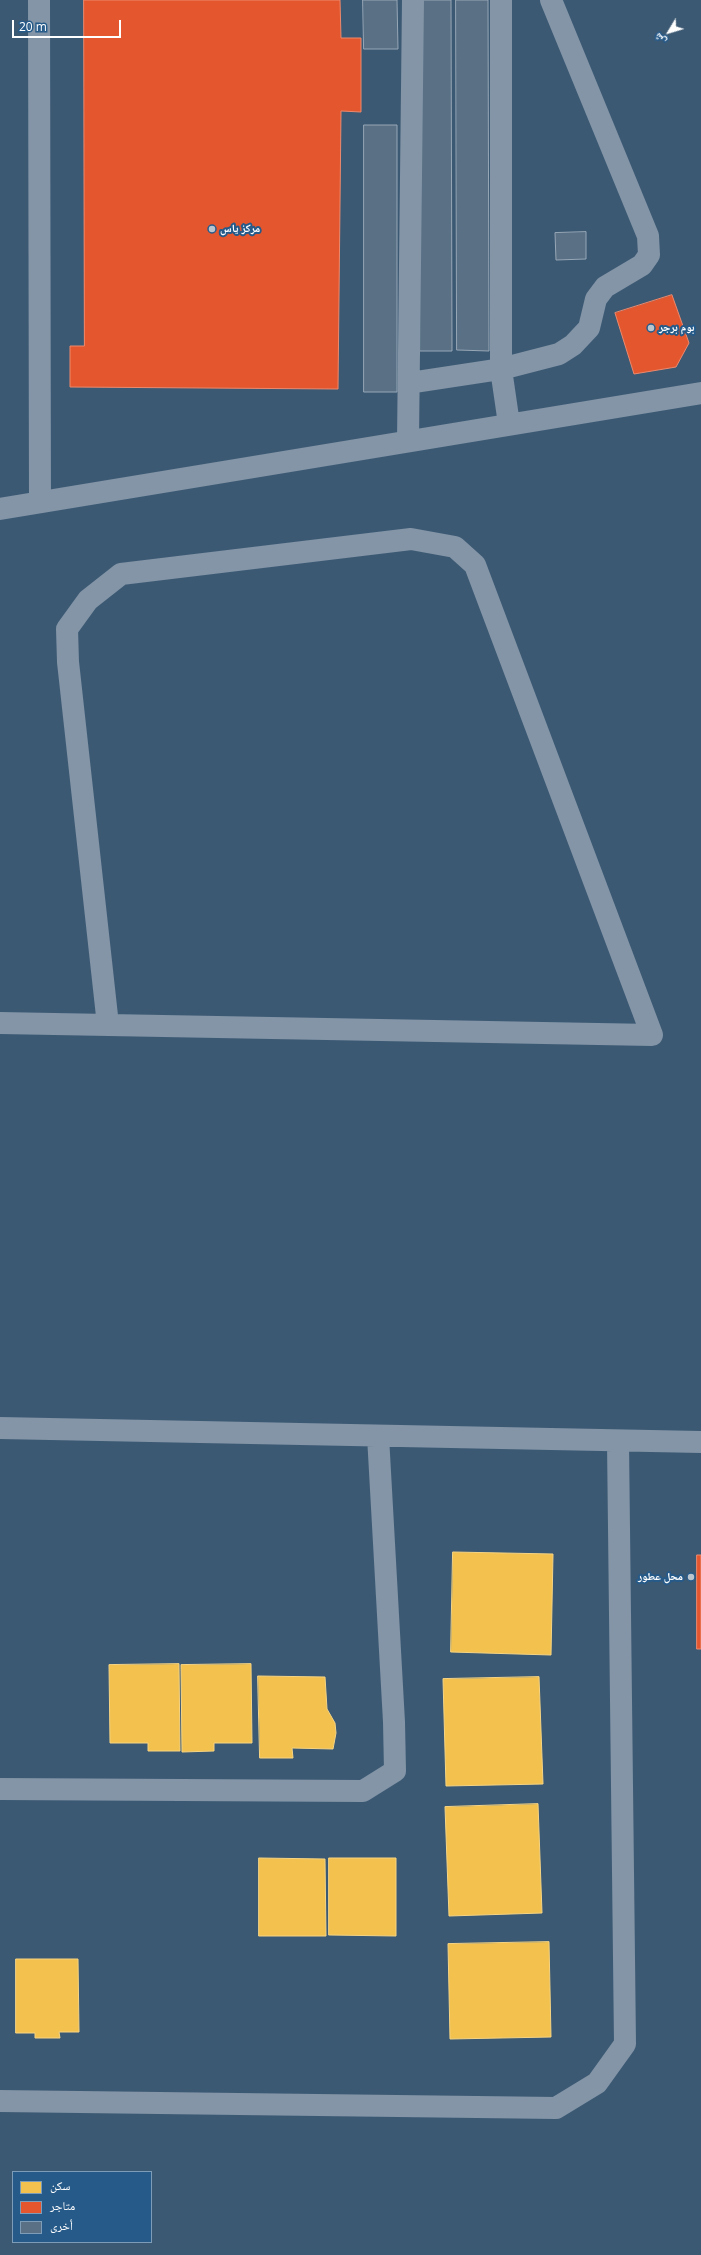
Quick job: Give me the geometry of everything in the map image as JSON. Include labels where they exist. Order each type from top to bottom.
[{"type":"street","points":[[39,0],[40,502]]},
{"type":"street","points":[[408,441],[413,0]]},
{"type":"street","points":[[501,0],[501,369],[509,424]]},
{"type":"street","points":[[409,383],[501,369],[559,354],[573,345],[589,328],[596,299],[605,288],[642,265],[649,255],[648,236],[551,0]]},
{"type":"street","points":[[0,509],[701,392]]},
{"type":"street","points":[[0,1024],[652,1035],[475,565],[455,548],[411,539],[120,574],[88,600],[67,629],[68,662],[108,1025]]},
{"type":"street","points":[[0,1428],[618,1442],[701,1442]]},
{"type":"street","points":[[0,1789],[363,1791],[395,1771],[394,1722],[378,1436]]},
{"type":"street","points":[[0,2101],[556,2108],[597,2083],[625,2044],[618,1442]]},
{"type":"building: سكن","points":[[453,1552],[553,1554],[551,1655],[451,1652]]},
{"type":"building: سكن","points":[[179,1664],[180,1751],[148,1751],[148,1743],[110,1743],[109,1665]]},
{"type":"building: سكن","points":[[251,1664],[252,1743],[214,1743],[214,1751],[182,1752],[181,1665]]},
{"type":"building: سكن","points":[[258,1676],[325,1677],[327,1709],[335,1723],[336,1733],[333,1749],[292,1748],[293,1758],[260,1758]]},
{"type":"building: سكن","points":[[539,1677],[543,1784],[446,1786],[443,1679]]},
{"type":"building: سكن","points":[[538,1804],[542,1913],[449,1916],[445,1807]]},
{"type":"building: سكن","points":[[259,1858],[325,1859],[326,1936],[259,1936]]},
{"type":"building: سكن","points":[[329,1858],[396,1858],[396,1936],[329,1935]]},
{"type":"building: سكن","points":[[549,1942],[551,2037],[450,2039],[448,1944]]},
{"type":"building: سكن","points":[[16,1959],[78,1959],[79,2032],[59,2032],[60,2038],[35,2038],[35,2033],[16,2033]]},
{"type":"building: متاجر","name":"مركز ياس","points":[[84,0],[340,0],[341,38],[361,38],[361,112],[341,111],[338,389],[70,387],[70,346],[84,346]]},
{"type":"building: متاجر","name":"بوم برجر","points":[[672,295],[689,343],[676,367],[634,374],[615,313]]},
{"type":"building: متاجر","points":[[697,1555],[701,1555],[701,1649],[697,1649]]},
{"type":"building: أخرى","points":[[363,0],[397,0],[398,49],[364,49]]},
{"type":"building: أخرى","points":[[419,0],[451,0],[452,351],[420,351]]},
{"type":"building: أخرى","points":[[456,0],[488,0],[489,351],[457,350]]},
{"type":"building: أخرى","points":[[364,125],[397,125],[397,392],[364,392]]},
{"type":"building: أخرى","points":[[586,232],[586,259],[556,260],[555,233]]},
{"type":"place","name":"مركز ياس","points":[[212,229]]},
{"type":"place","name":"بوم برجر","points":[[651,328]]},
{"type":"place","name":"محل عطور","points":[[691,1577]]}]
